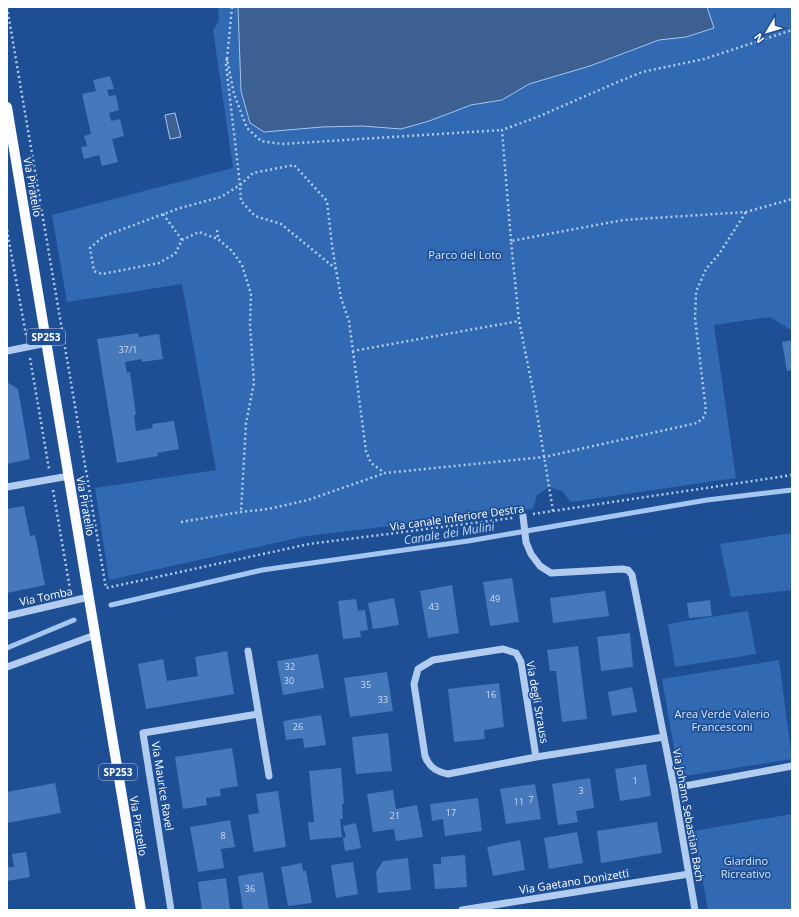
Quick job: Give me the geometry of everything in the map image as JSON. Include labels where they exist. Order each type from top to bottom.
[{"type":"main road","name":"Via Piratello","points":[[7,107],[141,910]]},
{"type":"street","points":[[7,351],[47,343]]},
{"type":"street","points":[[7,487],[69,476]]},
{"type":"street","name":"Via Johann Sebastian Bach","points":[[523,516],[526,542],[540,566],[551,573],[622,569],[628,570],[632,575],[635,583],[674,788],[695,910]]},
{"type":"street","name":"Via Tomba","points":[[7,616],[89,597]]},
{"type":"street","points":[[7,667],[82,638],[95,635]]},
{"type":"street","name":"Via degli Strauss","points":[[536,757],[522,662],[516,653],[502,649],[433,660],[422,665],[418,669],[414,684],[425,756],[434,770],[448,774],[536,757],[664,737]]},
{"type":"street","points":[[248,651],[269,776]]},
{"type":"street","name":"Via Maurice Ravel","points":[[171,910],[143,733],[258,714]]},
{"type":"street","points":[[674,788],[792,766]]},
{"type":"street","name":"Via Gaetano Donizetti","points":[[462,910],[689,874]]},
{"type":"path","name":"Via canale Inferiore Destra","points":[[7,7],[106,588],[309,544],[523,516],[792,475]]},
{"type":"path","points":[[232,7],[226,64],[241,201],[255,216],[281,224],[336,269]]},
{"type":"path","points":[[227,59],[234,94],[247,128],[261,141],[282,144],[502,130],[540,116],[642,72],[704,59],[792,30]]},
{"type":"path","points":[[502,130],[519,321],[534,395],[553,511]]},
{"type":"path","points":[[241,512],[246,423],[254,383],[250,325],[251,294],[242,265],[232,251],[218,239],[199,232],[182,240],[175,254],[159,263],[102,274],[94,271],[90,248],[104,236],[163,214],[221,196],[240,185],[253,173],[294,165],[327,201],[340,298],[349,321],[366,451],[371,463],[385,473]]},
{"type":"path","points":[[511,241],[623,220],[746,212],[792,199]]},
{"type":"path","points":[[181,522],[268,509],[308,500],[385,473],[544,457],[697,423],[703,418],[706,411],[695,318],[696,292],[706,269],[719,254],[746,212]]},
{"type":"path","points":[[163,214],[182,240]]},
{"type":"path","points":[[7,230],[72,602]]},
{"type":"path","points":[[217,230],[218,239]]},
{"type":"path","points":[[353,351],[519,321]]},
{"type":"green space","name":"Parco del Loto","points":[[218,7],[792,7],[792,329],[789,329],[770,317],[714,325],[736,478],[571,502],[562,491],[549,487],[537,495],[533,509],[307,536],[109,580],[95,488],[216,470],[182,284],[67,302],[52,215],[233,168],[213,30],[219,21]]},
{"type":"green space","points":[[792,533],[792,590],[731,597],[720,544]]},
{"type":"green space","points":[[748,611],[756,654],[675,667],[668,624]]},
{"type":"green space","name":"Area Verde Valerio Francesconi","points":[[779,660],[792,759],[679,777],[662,679]]},
{"type":"green space","name":"Giardino Ricreativo","points":[[792,814],[792,910],[708,910],[694,831]]},
{"type":"shaded area","points":[[238,7],[707,7],[714,28],[686,37],[659,40],[590,66],[529,84],[502,100],[471,105],[429,121],[401,129],[362,126],[322,127],[264,132],[250,123],[241,91]]},
{"type":"shaded area","points":[[175,113],[181,137],[170,139],[165,115]]},
{"type":"building","points":[[110,76],[114,89],[107,90],[109,96],[116,95],[119,110],[109,113],[111,121],[120,119],[124,136],[112,139],[118,162],[102,166],[99,155],[84,159],[81,147],[87,146],[84,136],[91,134],[82,94],[96,91],[93,80]]},
{"type":"building","points":[[138,333],[139,337],[159,334],[163,359],[142,362],[142,359],[125,362],[127,373],[130,372],[136,415],[134,415],[136,431],[153,428],[152,424],[174,421],[179,449],[157,453],[158,456],[117,463],[97,339]]},
{"type":"building","points":[[792,340],[792,370],[787,371],[782,342]]},
{"type":"building","points":[[7,382],[18,389],[30,459],[7,464]]},
{"type":"building","points":[[24,506],[30,536],[35,535],[45,585],[7,593],[7,509]]},
{"type":"building","points":[[512,578],[519,622],[490,626],[483,582]]},
{"type":"building","points":[[452,585],[459,633],[428,638],[420,591]]},
{"type":"building","points":[[605,591],[609,616],[553,623],[550,598]]},
{"type":"building","points":[[394,598],[399,625],[373,629],[368,603]]},
{"type":"building","points":[[356,599],[358,611],[365,610],[368,630],[360,631],[361,637],[343,639],[338,601]]},
{"type":"building","points":[[710,600],[712,616],[689,618],[687,603]]},
{"type":"building","points":[[630,633],[633,667],[601,671],[597,637]]},
{"type":"building","points":[[578,646],[587,719],[562,722],[556,671],[550,671],[547,650]]},
{"type":"building","points":[[227,651],[234,694],[146,709],[138,664],[163,659],[167,681],[198,676],[195,657]]},
{"type":"building","points":[[318,654],[324,688],[283,695],[277,661]]},
{"type":"building","points":[[387,672],[393,711],[350,717],[344,678]]},
{"type":"building","points":[[499,683],[504,727],[484,730],[485,739],[454,742],[448,689]]},
{"type":"building","points":[[632,687],[637,712],[612,716],[608,692]]},
{"type":"building","points":[[321,715],[326,745],[304,748],[303,738],[286,740],[283,721]]},
{"type":"building","points":[[388,733],[392,771],[356,774],[352,737]]},
{"type":"building","points":[[232,748],[238,786],[220,789],[221,796],[206,798],[207,805],[183,809],[175,757]]},
{"type":"building","points":[[646,764],[651,796],[620,801],[615,769]]},
{"type":"building","points":[[341,768],[344,803],[342,804],[343,819],[340,819],[342,837],[310,840],[308,822],[314,822],[309,771]]},
{"type":"building","points":[[590,778],[594,808],[576,811],[578,822],[558,825],[552,784]]},
{"type":"building","points":[[55,783],[61,813],[7,823],[7,792]]},
{"type":"building","points":[[535,784],[541,819],[506,824],[500,789]]},
{"type":"building","points":[[393,790],[396,809],[417,805],[423,837],[396,841],[394,829],[373,832],[367,794]]},
{"type":"building","points":[[278,791],[286,847],[254,852],[248,815],[259,813],[256,794]]},
{"type":"building","points":[[478,798],[482,831],[445,836],[443,819],[432,821],[430,804]]},
{"type":"building","points":[[230,820],[235,847],[221,849],[224,868],[198,872],[190,827]]},
{"type":"building","points":[[657,822],[662,853],[601,863],[597,831]]},
{"type":"building","points":[[356,823],[361,848],[345,851],[343,838],[346,837],[343,826]]},
{"type":"building","points":[[577,832],[583,863],[549,869],[544,838]]},
{"type":"building","points":[[520,840],[525,870],[493,876],[487,847]]},
{"type":"building","points":[[26,852],[30,877],[7,881],[7,867],[14,867],[12,854]]},
{"type":"building","points":[[465,855],[467,887],[435,889],[433,864],[441,864],[441,857]]},
{"type":"building","points":[[408,858],[411,890],[378,893],[376,872],[383,861]]},
{"type":"building","points":[[353,862],[358,894],[336,898],[331,865]]},
{"type":"building","points":[[302,863],[303,871],[306,871],[312,903],[288,906],[281,867]]},
{"type":"building","points":[[263,872],[269,910],[243,910],[238,876]]},
{"type":"building","points":[[226,878],[230,910],[202,910],[198,882]]},
{"type":"waterway","name":"Canale dei Mulini","points":[[111,605],[262,570],[468,541],[707,500],[792,490]]},
{"type":"waterway","name":"Canale dei Mulini","points":[[7,648],[74,620]]}]
